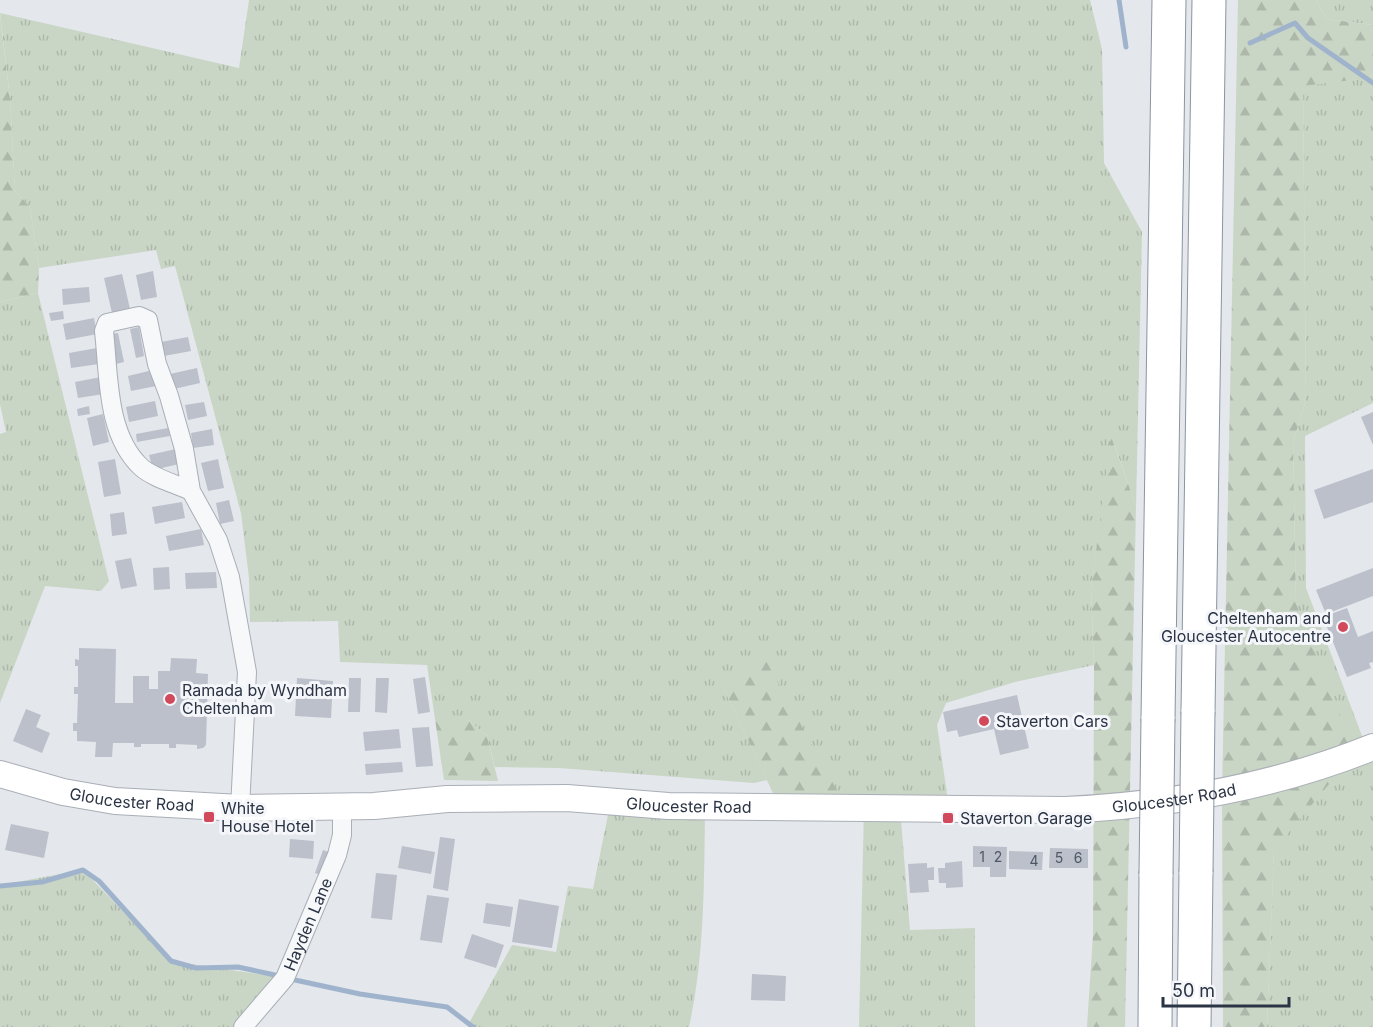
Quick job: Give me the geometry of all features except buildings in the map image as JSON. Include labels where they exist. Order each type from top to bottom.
[{"type":"highway","points":[[1155,1027],[1169,0]]},
{"type":"highway","points":[[1194,1027],[1209,0]]},
{"type":"main road","name":"Gloucester Road","points":[[0,774],[63,792],[115,801],[240,808],[342,807],[447,799],[567,798],[686,807],[1094,809],[1222,793],[1316,767],[1373,747]]},
{"type":"street","points":[[191,491],[142,469],[128,453],[115,426],[104,331],[107,322],[139,316],[148,320],[157,364],[184,449],[191,491],[218,540],[230,577],[247,672],[240,808]]},
{"type":"street","name":"Hayden Lane","points":[[243,1027],[285,978],[338,855],[342,835],[342,807]]},
{"type":"green space","points":[[249,0],[1090,0],[1102,49],[1104,163],[1142,232],[1136,506],[1112,438],[1091,589],[1094,665],[1015,682],[946,703],[937,725],[949,808],[900,808],[910,930],[975,928],[975,1027],[859,1027],[864,808],[846,807],[724,689],[767,780],[754,783],[559,768],[495,767],[487,736],[467,719],[435,719],[427,665],[340,662],[338,621],[250,622],[249,578],[241,513],[175,266],[161,269],[156,250],[39,268],[30,207],[15,191],[10,99],[0,13],[239,68]]},
{"type":"green space","points":[[1238,0],[1316,0],[1326,19],[1373,25],[1373,73],[1369,78],[1303,86],[1306,400],[1293,442],[1296,603],[1355,753],[1274,850],[1267,1027],[1223,1027],[1222,793]]},
{"type":"green space","points":[[1316,0],[1373,0],[1373,25],[1326,19]]},
{"type":"green space","points":[[0,15],[10,99],[15,191],[30,207],[39,268],[38,293],[0,302]]},
{"type":"green space","points":[[1373,73],[1373,403],[1305,436],[1306,588],[1367,749],[1373,747],[1373,1027],[1267,1027],[1274,849],[1354,753],[1296,603],[1293,442],[1306,400],[1303,85],[1369,78]]},
{"type":"green space","points":[[38,293],[109,581],[101,591],[45,586],[0,703],[0,434],[6,432],[0,404],[0,302]]},
{"type":"green space","points":[[1111,436],[1136,506],[1125,1027],[1087,1027],[1093,935],[1094,665],[1091,589]]},
{"type":"green space","points":[[764,657],[846,807],[780,808],[724,689]]},
{"type":"green space","points":[[435,719],[467,719],[487,736],[498,781],[444,780]]},
{"type":"green space","points":[[611,800],[705,807],[701,945],[689,1027],[473,1027],[469,1023],[512,945],[556,952],[568,886],[593,889]]},
{"type":"green space","points":[[83,870],[171,961],[285,978],[243,1027],[0,1027],[0,885]]},
{"type":"waterway","points":[[1119,0],[1126,47]]},
{"type":"waterway","points":[[1250,43],[1295,23],[1308,38],[1373,83]]},
{"type":"waterway","points":[[0,886],[42,882],[83,870],[99,881],[171,961],[196,968],[238,967],[275,975]]},
{"type":"waterway","points":[[295,980],[360,994],[447,1007],[473,1027]]},
{"type":"place","name":"Cheltenham and Gloucester Autocentre","points":[[1343,627]]},
{"type":"place","name":"Ramada by Wyndham Cheltenham","points":[[170,699]]},
{"type":"place","name":"Staverton Cars","points":[[984,721]]},
{"type":"place","name":"White House Hotel","points":[[209,817]]},
{"type":"place","name":"Staverton Garage","points":[[948,818]]}]
